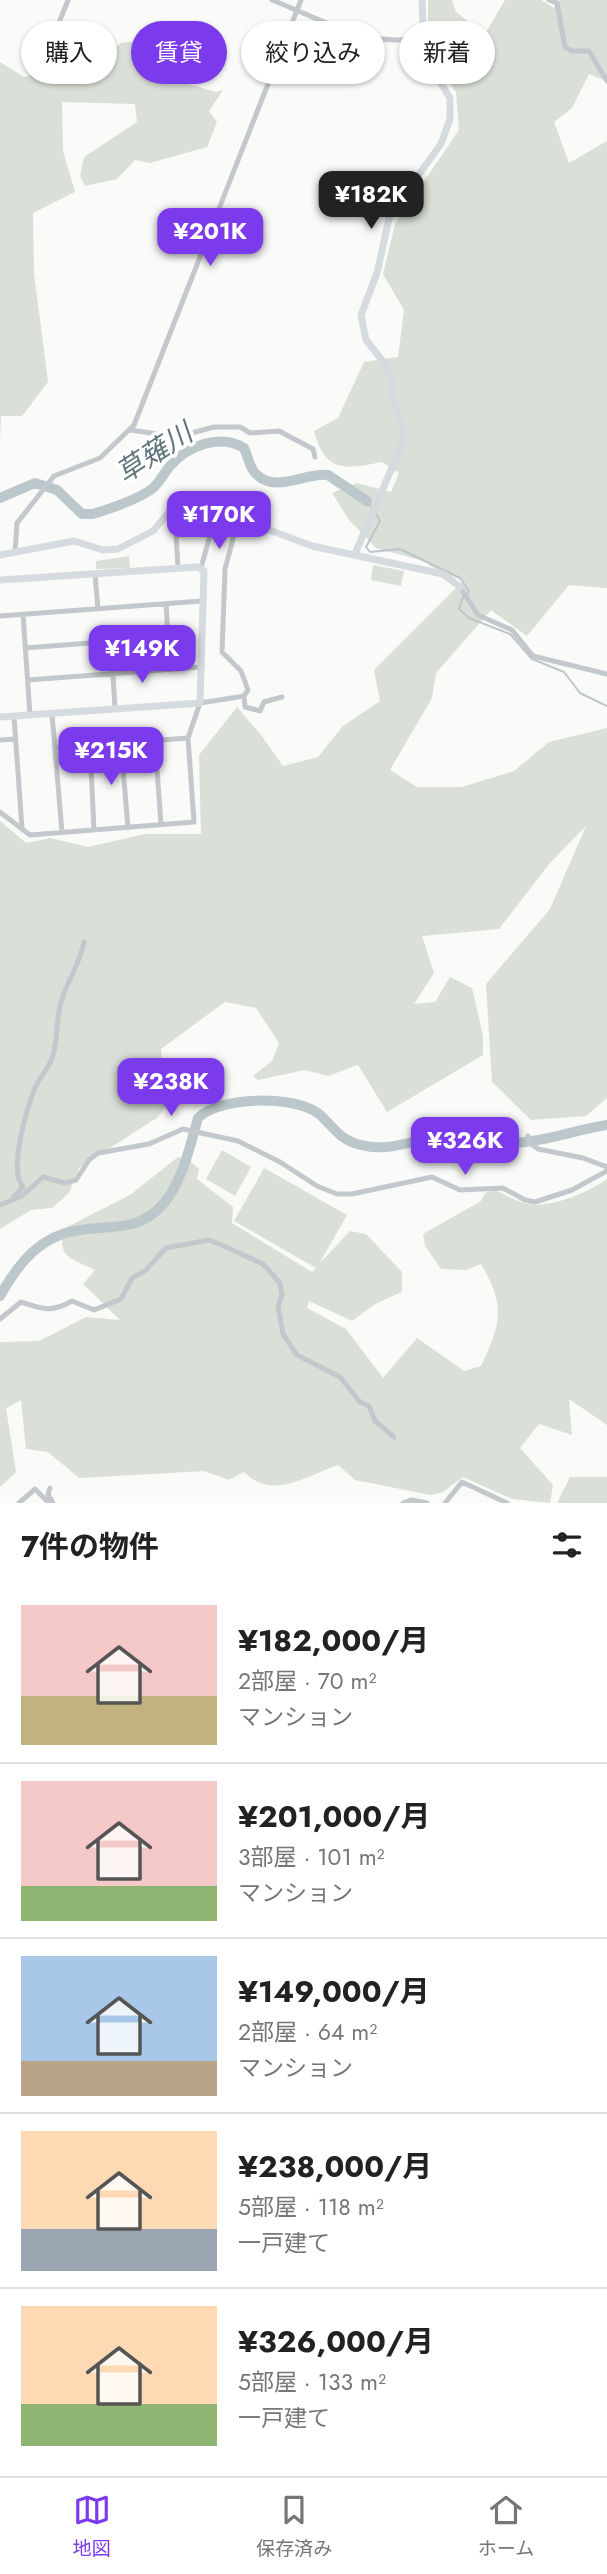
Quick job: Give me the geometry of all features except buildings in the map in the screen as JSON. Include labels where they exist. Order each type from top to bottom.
[{"type":"street","points":[[60,21],[68,0]]},
{"type":"street","points":[[272,0],[378,40],[399,43]]},
{"type":"street","points":[[15,552],[17,523],[60,471],[73,471],[100,458],[131,430],[301,0]]},
{"type":"street","points":[[421,21],[422,0]]},
{"type":"street","points":[[548,0],[557,3],[565,47],[572,51],[589,51],[607,80]]},
{"type":"street","points":[[355,554],[403,442],[402,423],[394,403],[389,369],[366,340],[361,315],[377,273],[390,214],[441,144],[452,108],[443,84]]},
{"type":"street","points":[[131,430],[177,437],[214,427],[240,428],[250,432],[279,431],[313,449],[315,457]]},
{"type":"street","points":[[0,555],[75,541],[103,550],[118,549],[146,536],[170,511],[179,508],[238,520],[296,541],[443,574],[460,587],[478,615],[512,630],[538,659],[607,674]]},
{"type":"street","points":[[238,520],[225,569],[222,652],[246,678],[248,690],[244,696],[245,707],[260,711],[264,702],[282,697]]},
{"type":"street","points":[[0,812],[30,835],[194,822],[188,738],[200,703],[201,568],[212,528]]},
{"type":"street","points":[[176,534],[178,568]]},
{"type":"street","points":[[0,580],[201,568]]},
{"type":"street","points":[[95,574],[98,609]]},
{"type":"street","points":[[0,616],[202,601]]},
{"type":"street","points":[[166,604],[170,670]]},
{"type":"street","points":[[23,614],[30,715]]},
{"type":"street","points":[[25,648],[168,637]]},
{"type":"street","points":[[28,680],[201,667]]},
{"type":"street","points":[[113,675],[115,709]]},
{"type":"street","points":[[0,717],[200,703],[244,696]]},
{"type":"street","points":[[52,714],[62,832]]},
{"type":"street","points":[[14,717],[22,828]]},
{"type":"street","points":[[55,748],[188,738]]},
{"type":"street","points":[[0,740],[15,739]]},
{"type":"street","points":[[155,741],[161,824]]},
{"type":"street","points":[[121,744],[128,828]]},
{"type":"street","points":[[90,746],[94,830]]},
{"type":"street","points":[[14,1200],[23,1187],[18,1179],[18,1168],[26,1115],[36,1087],[52,1058],[62,999],[80,962],[84,942]]},
{"type":"street","points":[[0,1205],[14,1200],[43,1177],[64,1183],[76,1180],[89,1160],[98,1153],[149,1144],[179,1129],[238,1141],[280,1162],[324,1190],[337,1194],[348,1195],[432,1177],[460,1190],[503,1188],[525,1200],[535,1202],[572,1190],[607,1169]]},
{"type":"street","points":[[528,1136],[530,1143],[538,1149],[583,1158],[607,1169]]},
{"type":"street","points":[[0,1319],[15,1304],[21,1302],[42,1310],[60,1308],[72,1301],[94,1310],[121,1299],[132,1278],[145,1271],[166,1248],[209,1240],[264,1264],[280,1283],[282,1295],[278,1306],[282,1334],[287,1343],[297,1355],[340,1377],[360,1402],[369,1406],[375,1421],[394,1437]]},
{"type":"street","points":[[448,1502],[462,1482],[507,1503]]},
{"type":"street","points":[[50,1488],[48,1494],[51,1503]]},
{"type":"street","points":[[19,1503],[36,1489],[51,1503]]},
{"type":"street","points":[[403,1503],[411,1500],[427,1503]]},
{"type":"shaded area","points":[[428,0],[452,0],[456,12],[468,21],[428,21]]},
{"type":"shaded area","points":[[505,0],[541,0],[554,8],[559,0],[607,0],[607,81],[589,74],[572,108],[554,122],[569,163],[607,141],[607,588],[569,585],[527,636],[491,610],[436,673],[432,698],[390,770],[417,787],[462,787],[514,771],[549,742],[607,728],[607,1098],[586,1116],[531,1120],[492,1082],[486,984],[550,909],[586,826],[550,863],[499,929],[422,936],[434,973],[414,1004],[435,1002],[450,977],[472,988],[483,1036],[483,1055],[387,1112],[358,1065],[328,1076],[305,1070],[258,1080],[253,1076],[272,1061],[279,1043],[256,1008],[225,1002],[161,1049],[166,1105],[158,1117],[79,1168],[69,1193],[52,1208],[31,1210],[0,1229],[0,821],[26,843],[50,838],[88,847],[145,834],[201,834],[199,755],[237,707],[283,766],[318,757],[343,726],[380,701],[374,670],[463,581],[430,566],[427,562],[376,548],[349,520],[332,493],[357,483],[391,492],[399,473],[382,462],[348,467],[331,462],[324,455],[314,431],[338,418],[364,362],[398,357],[404,310],[383,274],[395,224],[459,130],[456,92],[450,84],[495,84],[495,21],[493,21]]},
{"type":"shaded area","points":[[131,42],[131,84],[188,84],[216,92],[223,90],[209,111],[217,122],[207,147],[150,163],[135,160],[117,179],[85,186],[80,176],[84,157],[137,122],[135,104],[62,102],[63,151],[75,192],[33,213],[34,273],[48,382],[22,416],[1,416],[0,440],[0,62],[21,75],[21,84],[117,84],[117,46]]},
{"type":"shaded area","points":[[129,556],[130,568],[96,569],[96,561]]},
{"type":"shaded area","points":[[373,565],[404,571],[401,586],[371,580]]},
{"type":"shaded area","points":[[222,1150],[251,1167],[235,1196],[206,1179]]},
{"type":"shaded area","points":[[178,1157],[189,1160],[199,1169],[197,1179],[233,1207],[232,1223],[312,1272],[316,1268],[234,1221],[264,1168],[347,1215],[319,1264],[350,1231],[366,1234],[402,1272],[402,1292],[375,1304],[352,1321],[309,1301],[307,1308],[346,1329],[383,1378],[417,1338],[464,1371],[481,1366],[493,1338],[498,1315],[497,1304],[481,1264],[466,1270],[441,1269],[425,1246],[423,1234],[481,1201],[485,1193],[494,1190],[520,1202],[534,1205],[578,1195],[607,1179],[607,1425],[569,1399],[572,1435],[539,1424],[520,1448],[553,1485],[550,1503],[512,1499],[463,1477],[443,1492],[431,1495],[355,1480],[338,1465],[290,1484],[278,1485],[266,1485],[244,1472],[229,1480],[204,1471],[79,1478],[48,1452],[26,1449],[21,1400],[6,1408],[16,1472],[0,1487],[0,1342],[39,1341],[86,1317],[120,1320],[83,1284],[95,1270],[68,1256],[63,1246],[63,1229],[130,1195]]},
{"type":"shaded area","points":[[570,1477],[607,1477],[607,1503],[557,1503]]},
{"type":"waterway","name":"草薙川","points":[[0,498],[35,483],[57,490],[82,514],[93,514],[148,492],[185,453],[204,444],[225,442],[244,448],[250,465],[264,480],[282,482],[328,475],[367,501]]},
{"type":"waterway","name":"草薙川","points":[[367,501],[371,507]]},
{"type":"waterway","name":"草薙川","points":[[376,514],[380,521],[366,547],[370,552],[400,549],[460,578],[469,591],[467,593]]},
{"type":"waterway","name":"草薙川","points":[[463,597],[459,609],[469,618],[510,634],[532,659],[564,672],[580,693],[607,706]]},
{"type":"waterway","points":[[0,1296],[23,1262],[53,1238],[80,1230],[125,1226],[145,1219],[155,1212],[176,1184],[198,1118],[223,1105],[276,1101],[308,1108],[319,1114],[347,1140],[372,1147],[444,1137],[500,1143],[520,1142],[607,1125]]}]
